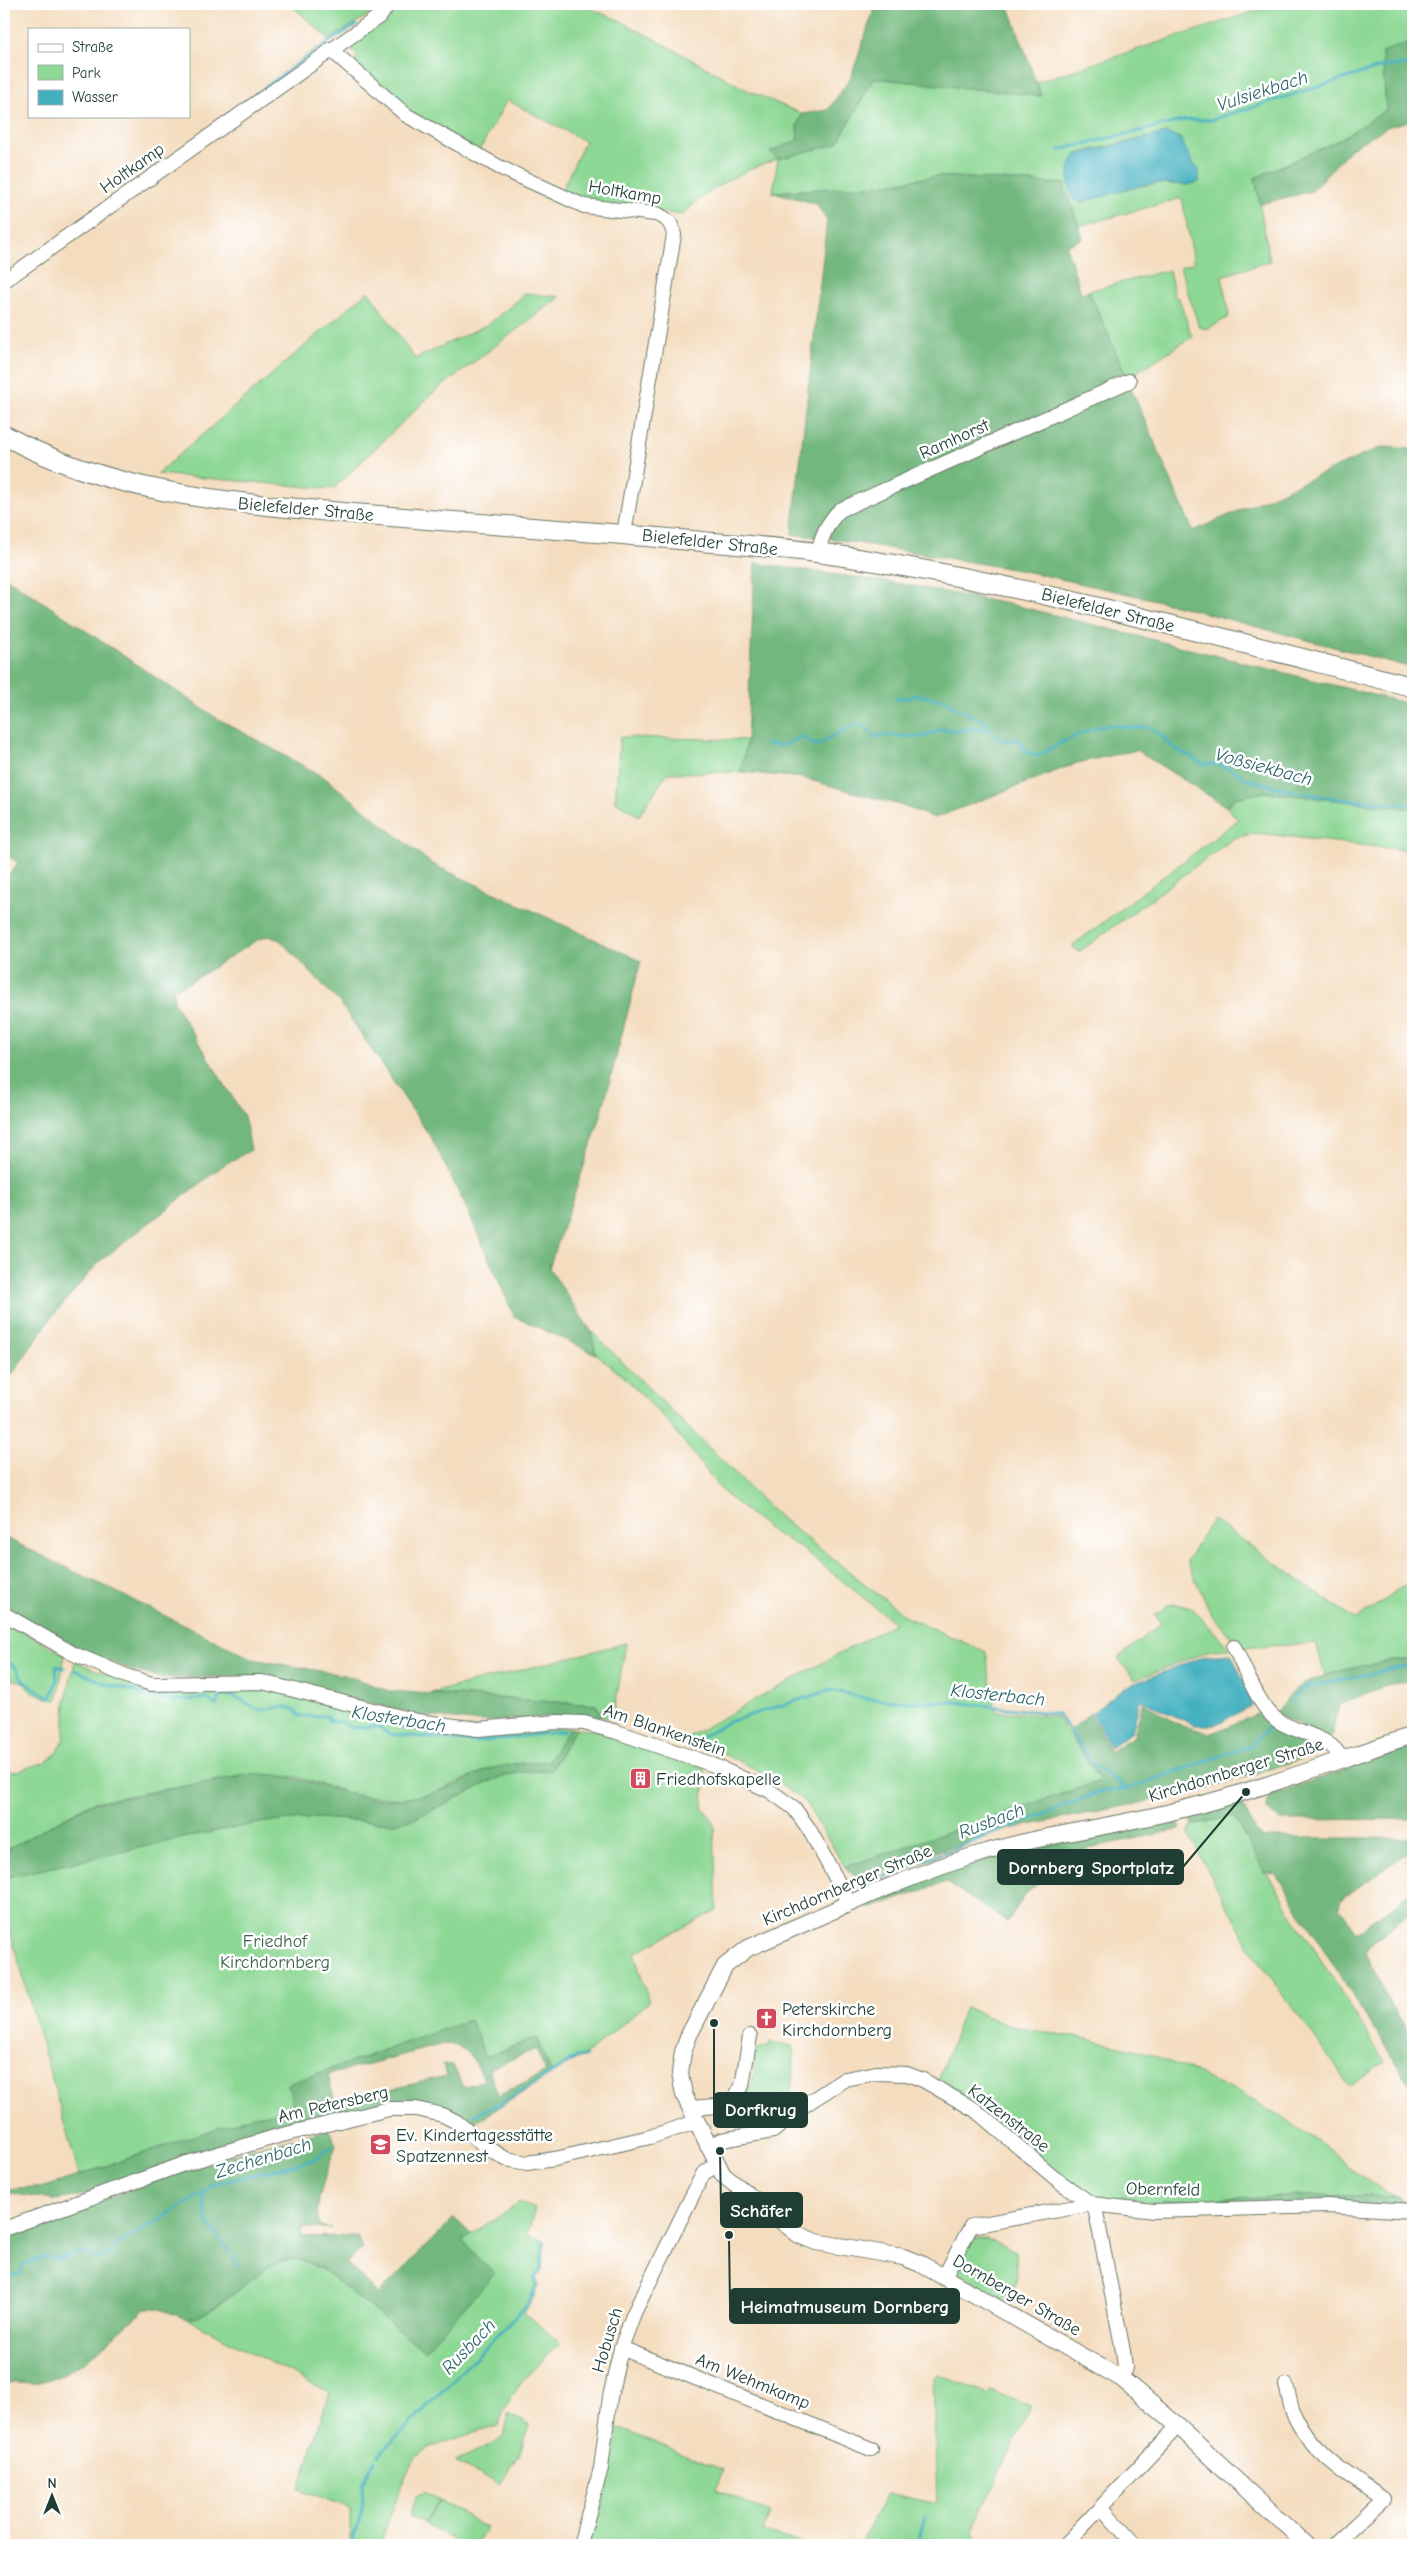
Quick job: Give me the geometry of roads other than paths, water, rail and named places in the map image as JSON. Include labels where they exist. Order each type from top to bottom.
[{"type":"main road","name":"Bielefelder Straße","points":[[4,435],[30,450],[109,479],[166,492],[293,508],[624,534],[818,553],[1021,589],[1413,687]]},
{"type":"street","name":"Holtkamp","points":[[4,281],[330,49],[381,15],[388,4]]},
{"type":"street","name":"Holtkamp","points":[[330,49],[406,115],[499,167],[584,206],[656,214],[664,217],[673,226],[674,235],[624,534]]},
{"type":"street","name":"Ramhorst","points":[[818,553],[821,537],[829,521],[840,510],[1129,381]]},
{"type":"street","name":"Am Blankenstein","points":[[4,1614],[72,1653],[129,1677],[152,1684],[262,1682],[417,1721],[478,1729],[557,1722],[584,1724],[617,1732],[711,1764],[770,1791],[794,1808],[809,1829],[850,1904]]},
{"type":"street","points":[[1234,1647],[1265,1707],[1276,1720],[1334,1746],[1341,1759]]},
{"type":"street","name":"Kirchdornberger Straße","points":[[693,2115],[681,2085],[683,2052],[689,2035],[724,1966],[748,1948],[850,1904],[975,1855],[1010,1845],[1181,1810],[1246,1792],[1413,1735]]},
{"type":"street","name":"Am Petersberg","points":[[4,2229],[184,2164],[278,2136],[389,2108],[416,2109],[443,2115],[457,2122],[484,2146],[506,2158],[527,2163],[555,2160],[639,2140],[693,2115],[730,2105],[742,2086],[750,2036]]},
{"type":"street","name":"Katzenstraße","points":[[707,2146],[722,2140],[773,2131],[806,2104],[845,2079],[876,2072],[898,2073],[923,2080],[975,2110],[1060,2182],[1092,2204]]},
{"type":"street","name":"Dornberger Straße","points":[[693,2115],[716,2164],[732,2184],[799,2235],[816,2242],[903,2257],[944,2277],[1122,2379],[1178,2426],[1306,2545]]},
{"type":"street","name":"Hobusch","points":[[580,2545],[601,2468],[610,2397],[621,2348],[634,2313],[703,2174],[716,2164]]},
{"type":"street","points":[[1092,2204],[1096,2212],[1123,2351],[1125,2367],[1122,2379]]},
{"type":"street","name":"Obernfeld","points":[[944,2277],[971,2226],[1092,2204],[1154,2211],[1318,2206],[1413,2211]]},
{"type":"street","name":"Am Wehmkamp","points":[[621,2348],[872,2450]]},
{"type":"street","points":[[1286,2385],[1293,2414],[1306,2436],[1337,2466],[1382,2499],[1334,2545]]},
{"type":"street","points":[[1065,2545],[1178,2426]]},
{"type":"street","points":[[1102,2508],[1135,2545]]},
{"type":"water","points":[[1166,133],[1180,138],[1190,158],[1199,170],[1199,182],[1188,185],[1160,183],[1144,185],[1082,202],[1073,199],[1068,177],[1075,155]]},
{"type":"water","points":[[1231,1654],[1253,1700],[1251,1707],[1214,1725],[1194,1725],[1140,1700],[1132,1732],[1110,1748],[1092,1713],[1125,1687],[1204,1656]]},
{"type":"waterway","points":[[222,119],[316,50],[356,25]]},
{"type":"waterway","name":"Vulsiekbach","points":[[1059,150],[1185,120],[1211,120],[1385,66],[1413,65]]},
{"type":"waterway","name":"Voßsiekbach","points":[[896,698],[910,698],[916,695],[946,700],[954,707],[988,724],[988,730]]},
{"type":"waterway","name":"Voßsiekbach","points":[[766,744],[783,746],[803,736],[812,744],[818,745],[856,723],[866,728],[875,738],[881,735],[922,737],[943,729],[962,731],[969,728],[988,730],[1003,741],[1016,739],[1024,746],[1025,752],[1038,756],[1092,729],[1107,725],[1131,728],[1146,727],[1156,731],[1173,747],[1202,764],[1218,764],[1235,771],[1247,779],[1291,791],[1346,800],[1413,804]]},
{"type":"waterway","name":"Klosterbach","points":[[4,1659],[16,1668],[24,1682],[51,1698],[57,1679],[56,1666],[65,1668]]},
{"type":"waterway","name":"Klosterbach","points":[[1291,1702],[1303,1689],[1316,1685],[1413,1665]]},
{"type":"waterway","name":"Klosterbach","points":[[75,1670],[104,1683],[172,1701],[207,1698],[216,1706],[221,1696],[226,1695],[241,1699],[258,1710],[287,1707],[296,1711],[300,1716],[326,1716],[330,1721],[341,1722],[352,1728],[378,1726],[389,1734],[476,1742],[564,1731]]},
{"type":"waterway","name":"Klosterbach","points":[[688,1746],[728,1722],[831,1690],[863,1698],[906,1702],[955,1702],[1058,1714],[1095,1766],[1127,1789],[1252,1745],[1268,1728]]},
{"type":"waterway","name":"Rusbach","points":[[867,1883],[1102,1791],[1127,1789]]},
{"type":"waterway","name":"Zechenbach","points":[[473,2115],[502,2103],[577,2057],[586,2056]]},
{"type":"waterway","name":"Zechenbach","points":[[4,2283],[13,2275],[20,2274],[23,2265],[42,2257],[57,2259],[83,2252],[99,2259],[104,2254],[110,2255],[115,2246],[206,2192],[211,2185],[313,2160],[331,2147]]},
{"type":"waterway","name":"Zechenbach","points":[[202,2192],[207,2222],[230,2252]]},
{"type":"waterway","name":"Rusbach","points":[[379,2455],[528,2304],[537,2286],[535,2277],[540,2272],[544,2241]]},
{"type":"waterway","name":"Zechenbach","points":[[233,2257],[239,2266]]},
{"type":"waterway","name":"Rusbach","points":[[353,2545],[353,2535],[360,2522],[363,2503],[362,2484],[375,2460]]},
{"type":"waterway","points":[[917,2545],[925,2517]]},
{"type":"place","name":"Friedhofskapelle","points":[[640,1779]]},
{"type":"place","name":"Dornberg Sportplatz","points":[[1246,1792]]},
{"type":"place","name":"Peterskirche Kirchdornberg","points":[[766,2019]]},
{"type":"place","name":"Dorfkrug","points":[[714,2023]]},
{"type":"place","name":"Ev. Kindertagesstätte Spatzennest","points":[[380,2145]]},
{"type":"place","name":"Schäfer","points":[[720,2151]]},
{"type":"place","name":"Heimatmuseum Dornberg","points":[[729,2235]]},
{"type":"park label","name":"Friedhof Kirchdornberg","points":[[275,1951]]}]
